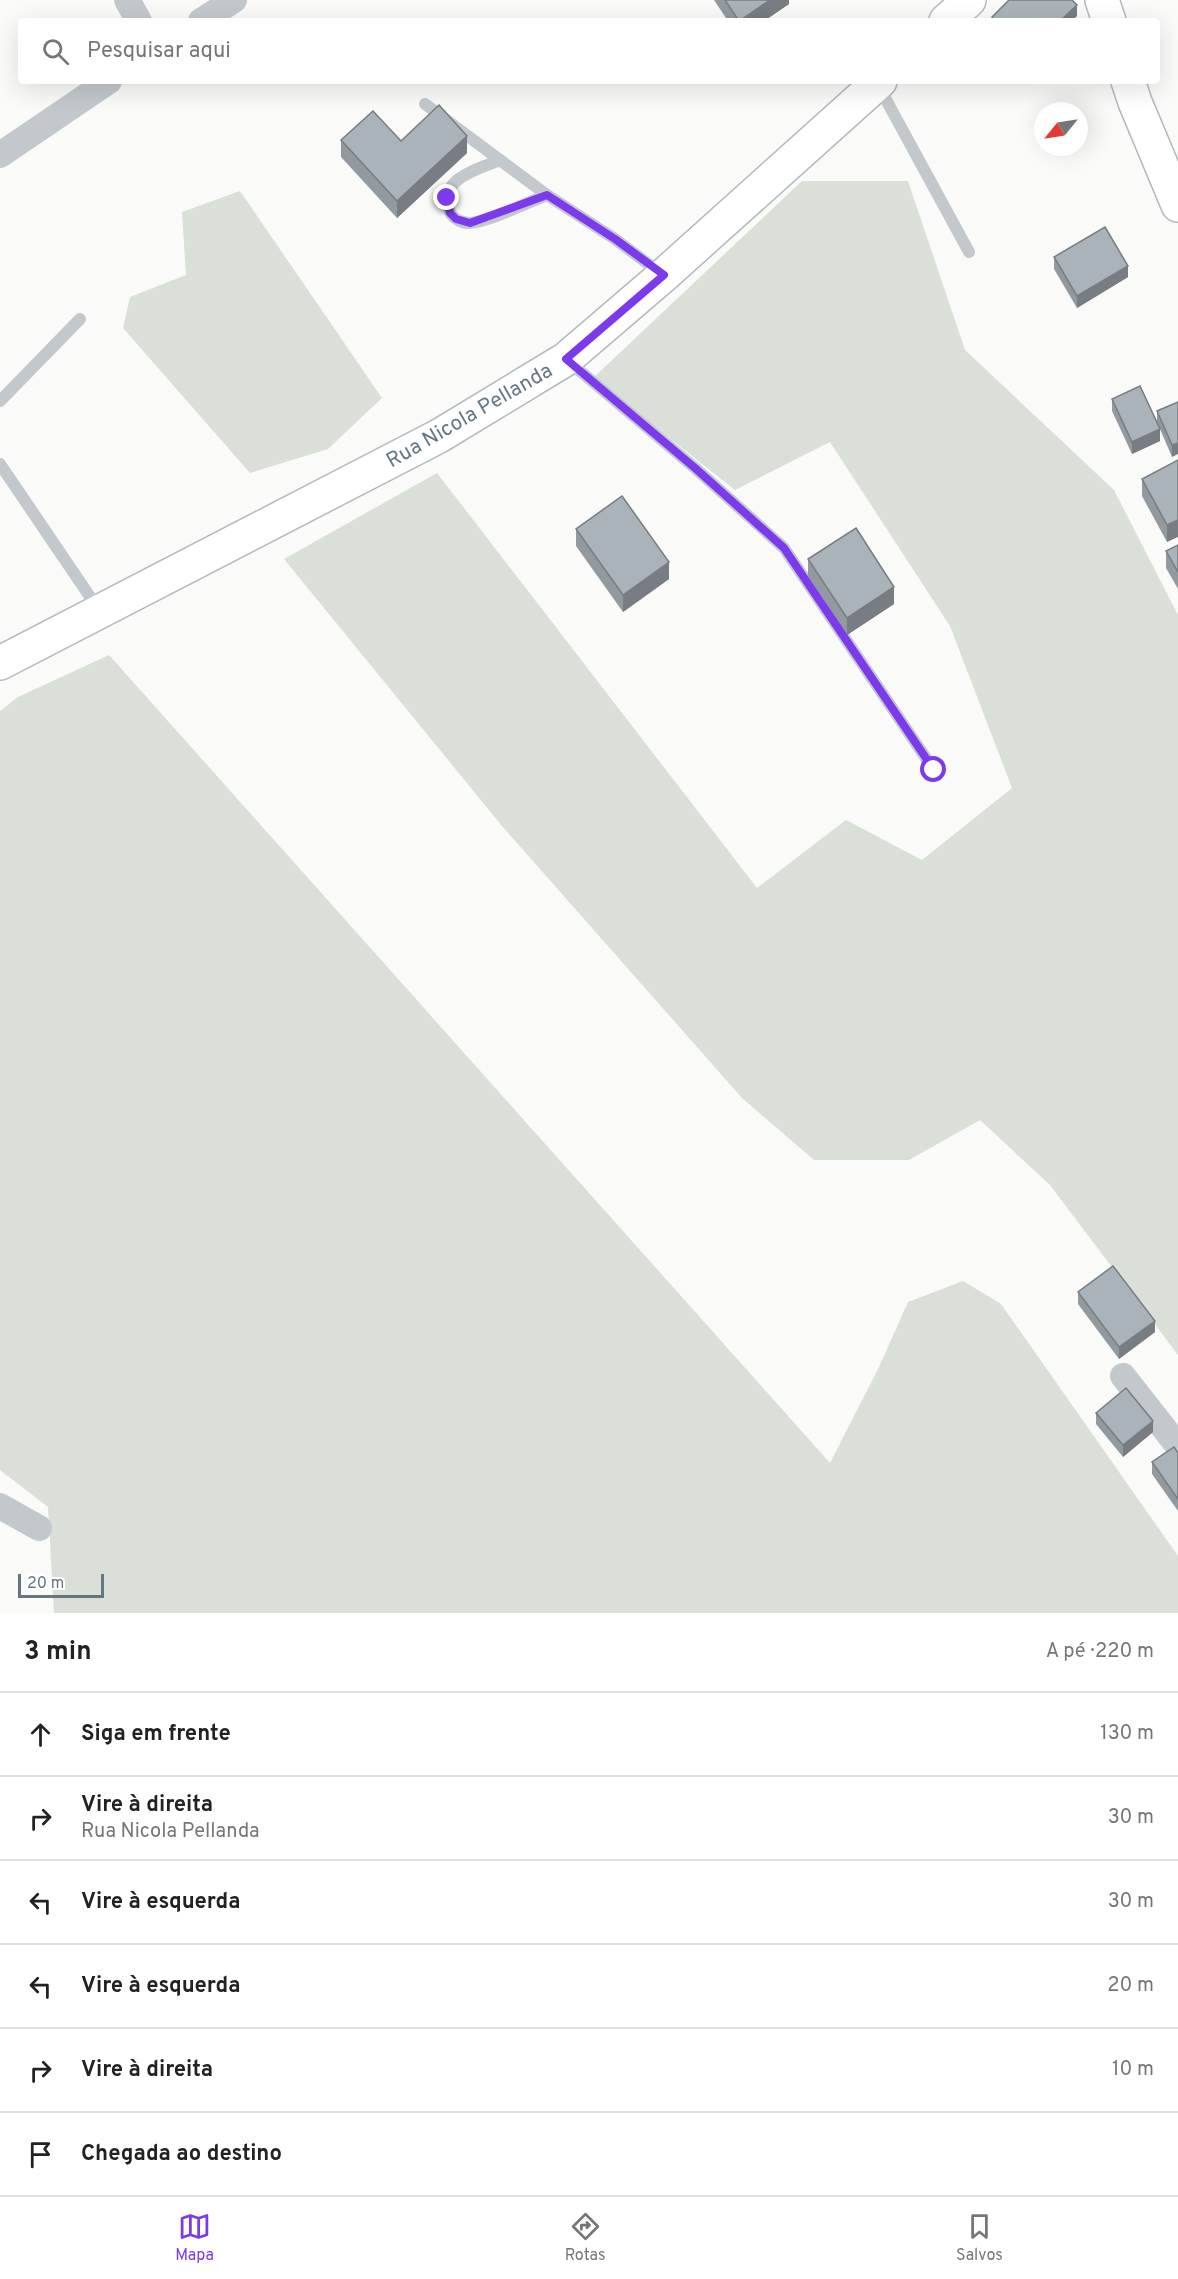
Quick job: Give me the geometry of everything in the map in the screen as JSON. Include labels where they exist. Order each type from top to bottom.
[{"type":"main road","points":[[1102,0],[1108,18]]},
{"type":"main road","name":"Rua Nicola Pellanda","points":[[2,659],[439,436],[566,359],[664,275],[876,84]]},
{"type":"main road","points":[[1129,84],[1178,205]]},
{"type":"street","points":[[127,0],[137,18]]},
{"type":"street","points":[[206,18],[234,0]]},
{"type":"street","points":[[0,154],[105,84]]},
{"type":"street","points":[[1123,1376],[1178,1446]]},
{"type":"street","points":[[0,1506],[39,1528]]},
{"type":"lane","points":[[879,84],[969,252]]},
{"type":"lane","points":[[425,104],[547,195],[615,239],[664,275]]},
{"type":"lane","points":[[500,160],[461,176],[453,183],[447,198],[450,213],[456,219],[470,223],[547,195]]},
{"type":"lane","points":[[0,401],[80,319]]},
{"type":"lane","points":[[566,359],[695,468],[784,548],[934,770]]},
{"type":"lane","points":[[0,464],[99,611]]},
{"type":"shaded area","points":[[802,181],[908,181],[965,350],[1114,490],[1178,615],[1178,1355],[1050,1185],[980,1120],[909,1160],[814,1160],[742,1098],[502,826],[284,559],[437,473],[757,888],[846,820],[922,860],[1012,788],[950,626],[830,442],[735,490],[593,378]]},
{"type":"shaded area","points":[[240,191],[382,398],[328,449],[250,473],[123,328],[130,297],[186,275],[182,212]]},
{"type":"shaded area","points":[[109,655],[830,1463],[879,1367],[908,1302],[963,1281],[1001,1304],[1178,1556],[1178,1613],[54,1613],[48,1507],[0,1470],[0,711],[18,697]]},
{"type":"building","points":[[725,0],[770,0],[743,18],[737,18]]},
{"type":"building","points":[[1009,0],[1072,0],[1077,5],[1063,18],[992,17]]},
{"type":"building","points":[[439,105],[467,136],[397,201],[341,140],[373,111],[401,141]]},
{"type":"building","points":[[1105,227],[1128,266],[1077,296],[1054,257]]},
{"type":"building","points":[[1140,386],[1160,429],[1132,442],[1112,399]]},
{"type":"building","points":[[1178,402],[1178,443],[1172,445],[1157,411]]},
{"type":"building","points":[[1178,460],[1178,520],[1167,525],[1142,479]]},
{"type":"building","points":[[622,496],[669,562],[623,595],[576,529]]},
{"type":"building","points":[[856,528],[894,587],[847,618],[808,559]]},
{"type":"building","points":[[1178,545],[1178,572],[1166,551]]},
{"type":"building","points":[[1113,1266],[1155,1321],[1119,1347],[1078,1292]]},
{"type":"building","points":[[1126,1388],[1153,1421],[1123,1445],[1096,1413]]},
{"type":"building","points":[[1174,1447],[1178,1453],[1178,1499],[1152,1462]]},
{"type":"route","points":[[447,198],[450,213],[462,222],[470,223],[547,195],[615,239],[664,275],[566,359],[695,468],[784,548],[934,770]]}]
